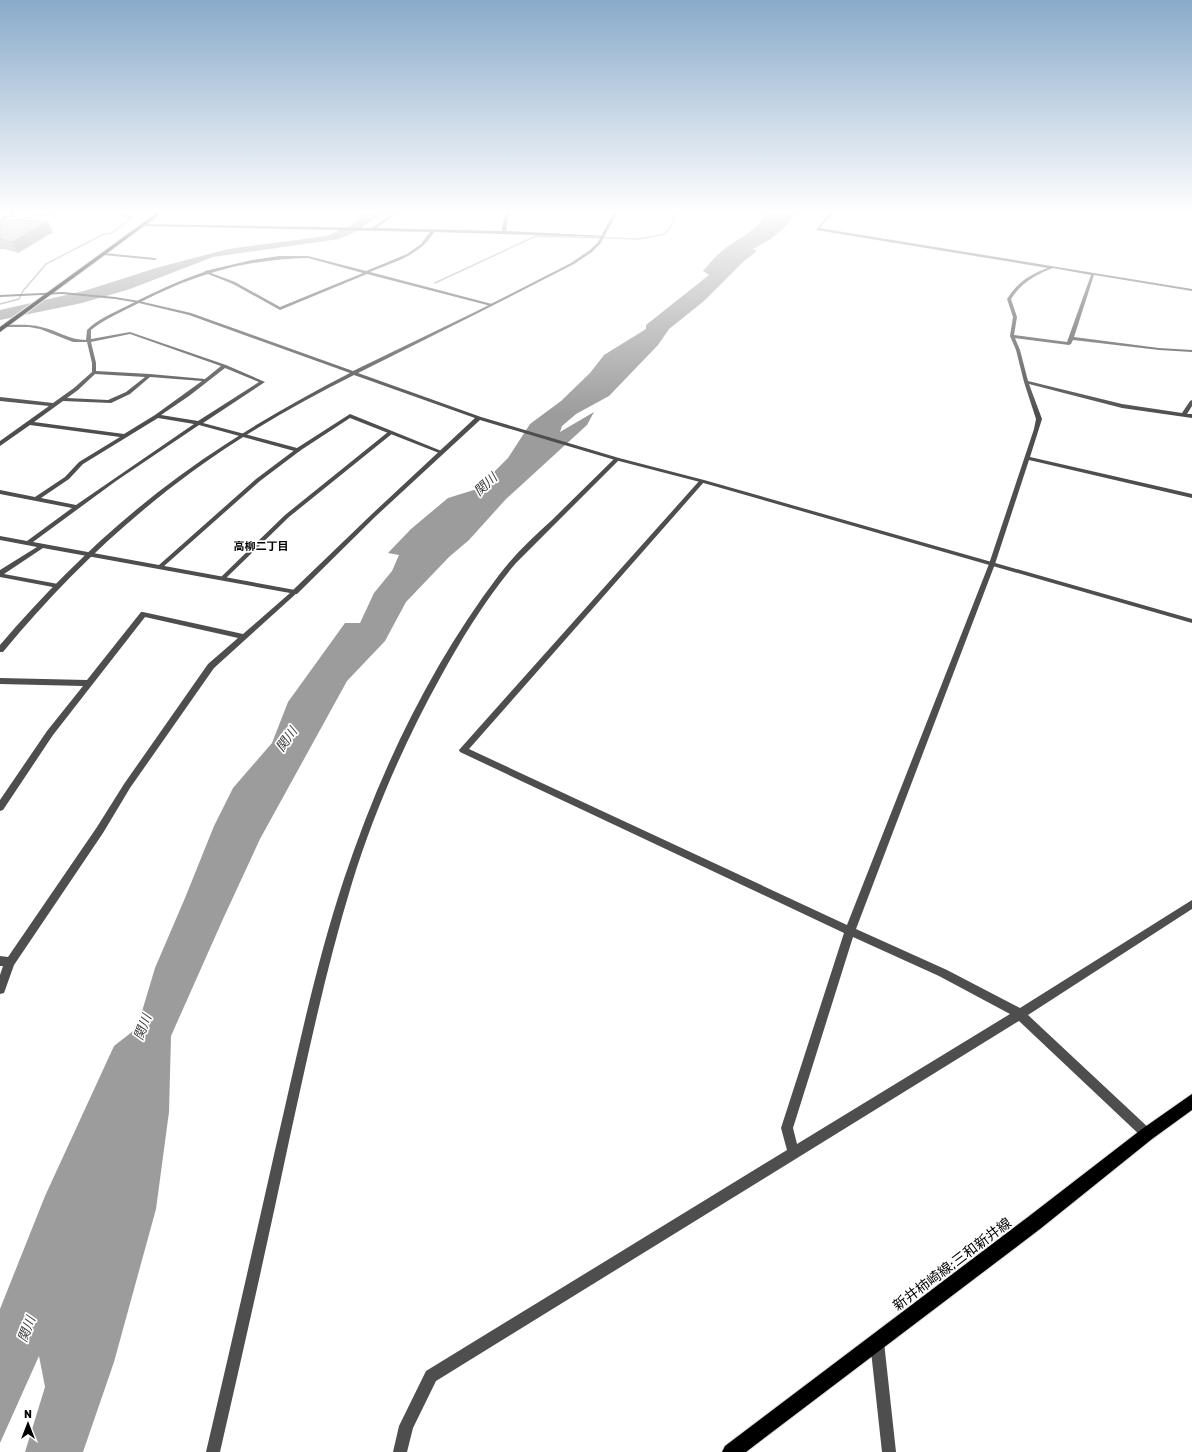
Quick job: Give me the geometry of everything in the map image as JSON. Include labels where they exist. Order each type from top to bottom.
[{"type":"highway","points":[[0,330],[68,280]]},
{"type":"main road","name":"新井柿崎線;三和新井線","points":[[731,1452],[1034,1223],[1146,1134],[1192,1101]]},
{"type":"street","points":[[0,444],[63,399],[94,372],[94,363],[88,341],[89,330],[96,323],[189,280]]},
{"type":"street","points":[[226,280],[280,308],[349,280]]},
{"type":"street","points":[[397,280],[491,305]]},
{"type":"street","points":[[0,650],[58,586],[89,555],[127,520],[202,463],[243,435],[307,397],[540,280]]},
{"type":"street","points":[[794,1153],[787,1128],[850,931],[992,564],[1037,429],[1039,419],[1026,382],[1018,350],[1012,336],[1015,317],[1009,299],[1014,289],[1027,280]]},
{"type":"street","points":[[1012,336],[1069,344],[1091,280]]},
{"type":"street","points":[[1129,280],[1192,290]]},
{"type":"street","points":[[0,296],[62,293],[115,298],[190,314],[352,374],[485,420],[617,459],[702,481],[1192,621]]},
{"type":"street","points":[[6,326],[29,326],[41,328],[75,341],[88,341],[130,334],[224,366],[264,382],[198,422],[76,507],[28,543]]},
{"type":"street","points":[[1070,338],[1159,349],[1192,351]]},
{"type":"street","points":[[36,499],[67,478],[84,460],[157,416],[224,366]]},
{"type":"street","points":[[94,372],[205,380]]},
{"type":"street","points":[[63,399],[109,402],[128,393],[150,376]]},
{"type":"street","points":[[1026,382],[1122,406],[1192,416]]},
{"type":"street","points":[[0,399],[54,405]]},
{"type":"street","points":[[1184,414],[1192,402]]},
{"type":"street","points":[[157,416],[198,422],[298,450]]},
{"type":"street","points":[[161,566],[258,480],[298,450],[350,416],[441,452]]},
{"type":"street","points":[[0,989],[5,962],[100,830],[127,786],[211,666],[295,592],[441,452],[479,418]]},
{"type":"street","points":[[29,423],[126,436]]},
{"type":"street","points":[[223,578],[287,516],[390,433]]},
{"type":"street","points":[[0,435],[10,437]]},
{"type":"street","points":[[1027,458],[1192,496]]},
{"type":"street","points":[[213,1452],[309,1030],[334,927],[357,852],[379,793],[405,736],[434,681],[465,630],[502,576],[524,550],[617,459]]},
{"type":"street","points":[[702,481],[463,750],[943,973],[1020,1014],[1146,1134]]},
{"type":"street","points":[[0,492],[76,507]]},
{"type":"street","points":[[0,538],[89,555],[161,566],[295,592]]},
{"type":"street","points":[[0,574],[42,546]]},
{"type":"street","points":[[0,574],[58,586]]},
{"type":"street","points":[[0,807],[50,733],[143,614],[245,636]]},
{"type":"street","points":[[0,681],[89,683]]},
{"type":"street","points":[[400,1452],[406,1426],[431,1376],[1020,1014],[1192,904]]},
{"type":"street","points":[[876,1342],[889,1452]]},
{"type":"water","points":[[119,280],[154,280],[130,289],[82,303],[0,320],[0,310],[84,291]]},
{"type":"water","name":"関川","points":[[703,280],[725,280],[704,301],[669,329],[658,345],[609,396],[576,414],[562,426],[560,432],[594,412],[587,425],[506,499],[469,540],[449,557],[406,602],[385,641],[347,681],[260,839],[171,1036],[169,1112],[156,1209],[114,1362],[83,1452],[25,1452],[45,1387],[39,1356],[0,1443],[0,1309],[45,1196],[114,1046],[137,1028],[155,968],[214,826],[233,788],[272,743],[288,702],[345,623],[360,623],[374,593],[392,571],[399,555],[388,553],[411,529],[448,498],[477,489],[508,458],[530,424],[561,401],[590,373],[604,355],[646,329],[646,325]]},
{"type":"waterway","points":[[0,304],[19,299],[23,291],[33,280]]},
{"type":"waterway","points":[[435,283],[442,280]]},
{"type":"district","name":"高柳二丁目","points":[[261,546]]}]
